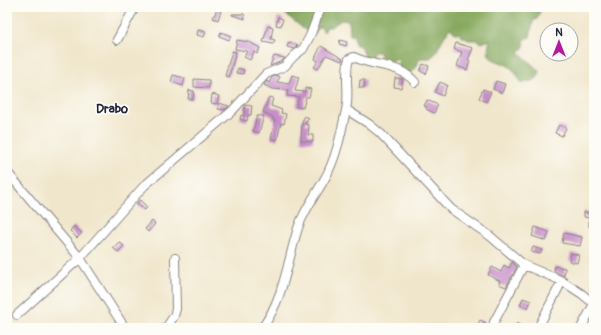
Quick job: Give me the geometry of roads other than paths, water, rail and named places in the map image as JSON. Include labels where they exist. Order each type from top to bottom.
[{"type":"street","points":[[117,40],[135,7]]},
{"type":"street","points":[[17,315],[80,258],[144,186],[232,111],[266,74],[285,66],[294,56],[303,50],[321,7]]},
{"type":"street","points":[[262,328],[271,316],[280,295],[298,228],[305,211],[324,180],[334,159],[349,96],[348,63],[351,57],[399,69],[407,74],[414,82]]},
{"type":"street","points":[[346,110],[370,124],[381,134],[450,209],[490,236],[524,265],[562,281],[594,304],[581,328]]},
{"type":"street","points":[[7,172],[80,258],[124,328]]},
{"type":"street","points":[[166,328],[174,316],[176,309],[175,258]]},
{"type":"street","points":[[494,322],[524,265]]},
{"type":"street","points":[[538,328],[562,281]]},
{"type":"district","name":"Drabo","points":[[112,109]]}]
